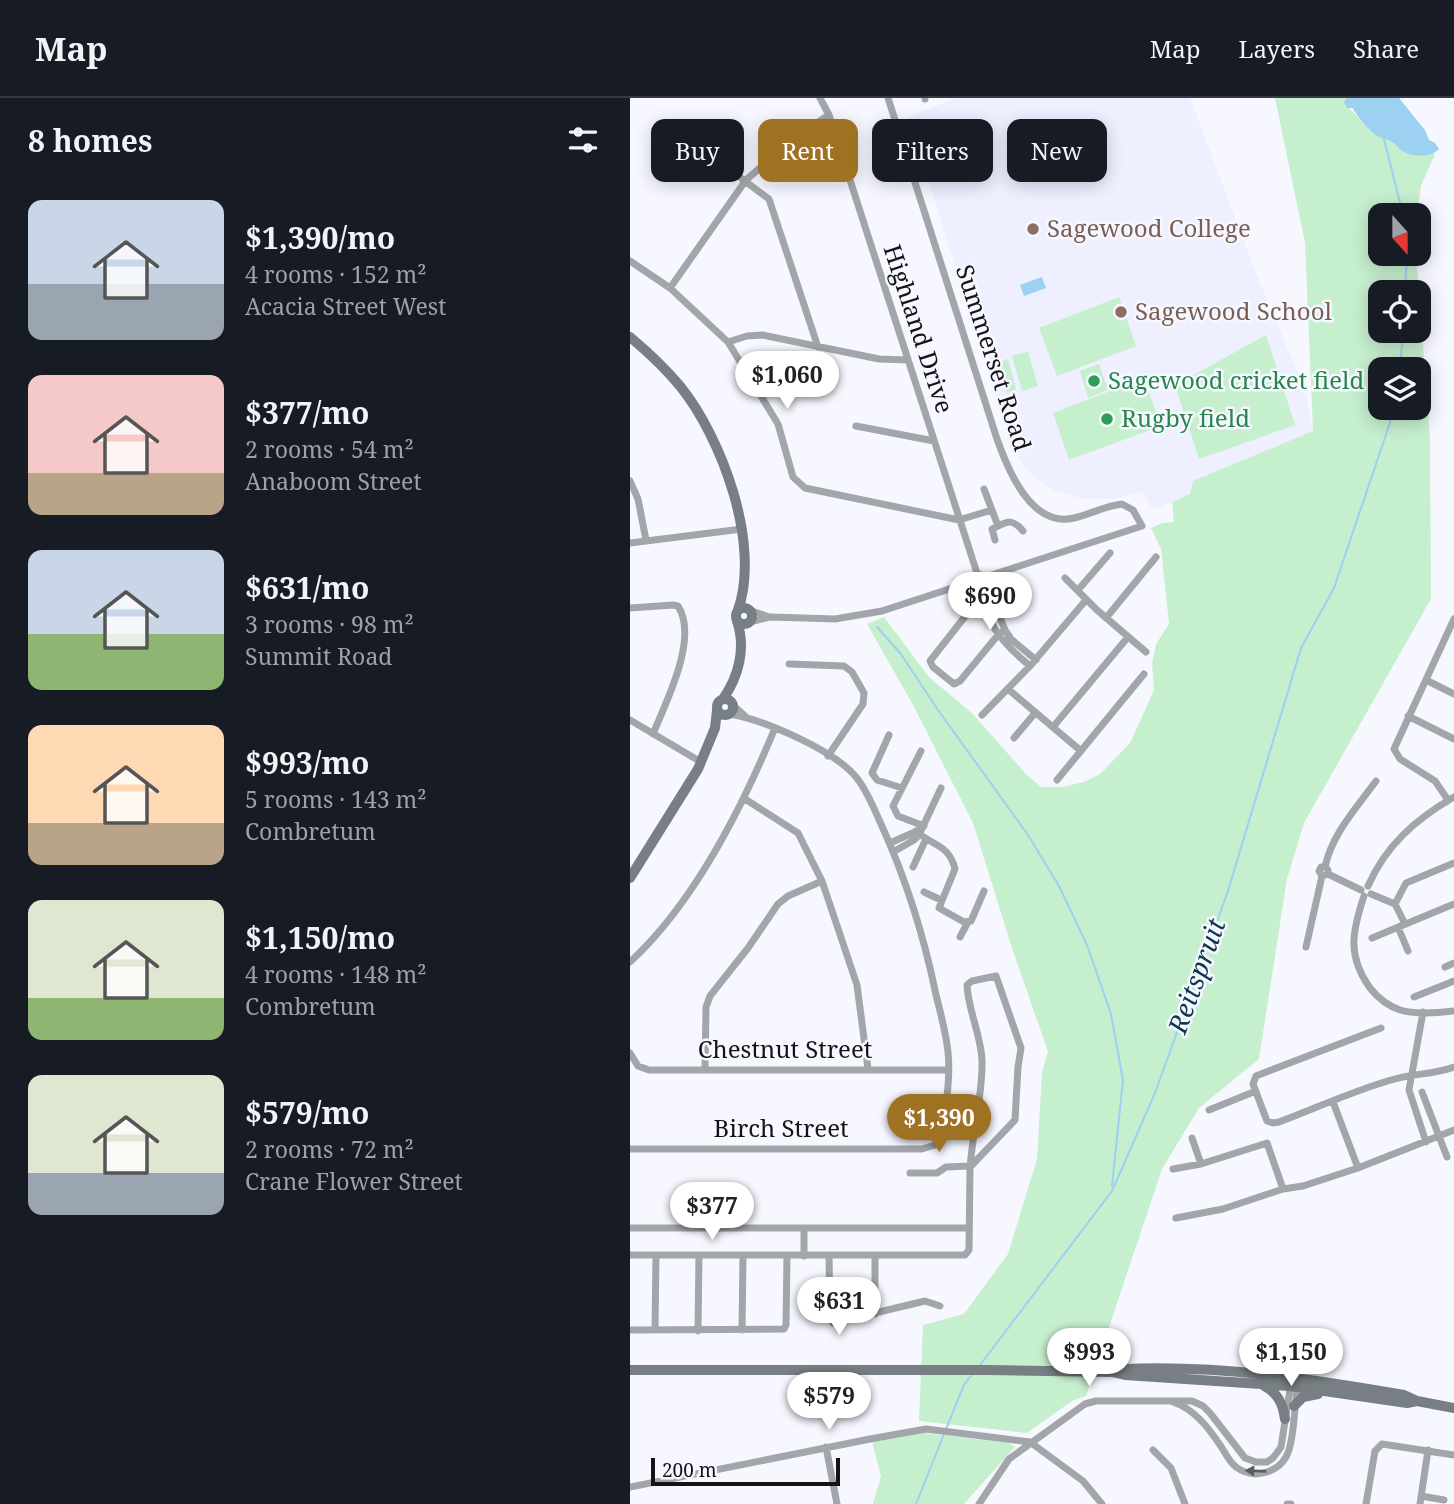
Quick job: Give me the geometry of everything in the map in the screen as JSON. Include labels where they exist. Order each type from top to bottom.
[{"type":"main road","points":[[630,337],[682,388],[710,432],[724,463],[742,529],[745,616],[729,707],[715,728],[701,762],[655,841],[630,877]]},
{"type":"main road","points":[[715,728],[718,702],[729,707]]},
{"type":"main road","points":[[1112,1372],[1130,1368],[1222,1370],[1404,1395],[1417,1401],[1454,1408]]},
{"type":"main road","points":[[630,1370],[958,1369],[1112,1372],[1135,1376],[1259,1384],[1295,1382],[1345,1394],[1407,1403],[1417,1401]]},
{"type":"main road","points":[[1259,1384],[1277,1396],[1285,1419]]},
{"type":"main road","points":[[1294,1406],[1308,1395],[1345,1394]]},
{"type":"street","name":"Highland Drive","points":[[820,98],[828,115],[979,576],[990,621],[1001,633]]},
{"type":"street","name":"Summerset Road","points":[[888,98],[997,439],[1005,461],[1021,489],[1034,506],[1055,518],[1074,518],[1122,504],[1133,510],[1142,526],[979,576]]},
{"type":"street","points":[[670,288],[746,180],[797,136],[828,115]]},
{"type":"street","points":[[746,180],[769,199],[817,347]]},
{"type":"street","points":[[630,261],[670,288],[728,342],[778,424],[789,467],[797,482],[805,488],[959,520],[992,510]]},
{"type":"street","points":[[728,342],[755,335],[879,359],[908,360]]},
{"type":"street","points":[[856,426],[934,441]]},
{"type":"street","points":[[630,481],[638,499],[646,540]]},
{"type":"street","points":[[984,489],[998,526]]},
{"type":"street","points":[[995,540],[991,530],[998,526],[1014,522],[1023,531]]},
{"type":"street","points":[[630,542],[742,529]]},
{"type":"street","points":[[1078,590],[1110,553]]},
{"type":"street","points":[[1106,618],[1156,557]]},
{"type":"street","points":[[745,616],[835,619],[866,615],[893,608],[979,576]]},
{"type":"street","points":[[1065,578],[1146,652]]},
{"type":"street","points":[[982,715],[1033,663],[1086,600]]},
{"type":"street","points":[[630,608],[678,606],[685,621],[682,658],[653,734]]},
{"type":"street","points":[[967,614],[930,661],[933,667],[953,684],[960,681],[1001,633],[1011,639],[1033,663]]},
{"type":"street","points":[[1454,619],[1395,745],[1395,753],[1400,759],[1435,782],[1451,799],[1423,816],[1389,849],[1366,892],[1353,943],[1357,967],[1374,993],[1385,1003],[1403,1011],[1454,1012]]},
{"type":"street","points":[[1054,727],[1128,637]]},
{"type":"street","points":[[1444,639],[1454,644]]},
{"type":"street","points":[[789,664],[844,666],[852,672],[864,693],[863,704],[828,756]]},
{"type":"street","points":[[1057,780],[1144,674]]},
{"type":"street","points":[[1426,680],[1454,694]]},
{"type":"street","points":[[1008,689],[1081,751]]},
{"type":"street","points":[[729,707],[797,737],[847,768],[859,781],[896,843],[893,852],[925,942],[947,1041],[948,1070]]},
{"type":"street","points":[[1014,738],[1035,713]]},
{"type":"street","points":[[1408,716],[1454,739]]},
{"type":"street","points":[[630,720],[701,762]]},
{"type":"street","points":[[630,962],[677,908],[745,799],[775,728]]},
{"type":"street","points":[[889,735],[872,773],[877,780],[902,788]]},
{"type":"street","points":[[922,751],[893,806],[895,813],[946,849],[956,869],[938,905],[941,910],[968,922]]},
{"type":"street","points":[[1306,947],[1327,855],[1376,781]]},
{"type":"street","points":[[913,867],[921,833],[941,788]]},
{"type":"street","points":[[745,799],[798,833],[822,881],[858,985],[869,1069]]},
{"type":"street","points":[[896,843],[921,833]]},
{"type":"street","points":[[1408,951],[1395,904],[1406,883],[1454,863]]},
{"type":"street","points":[[1325,872],[1395,904]]},
{"type":"street","points":[[705,1069],[706,1007],[710,996],[778,904],[788,896],[822,881]]},
{"type":"street","points":[[960,937],[973,918],[984,891]]},
{"type":"street","points":[[924,892],[941,900]]},
{"type":"street","points":[[1372,938],[1454,904]]},
{"type":"street","points":[[1445,967],[1454,963]]},
{"type":"street","points":[[630,1255],[964,1256],[969,1250],[970,1166],[982,1063],[967,985],[972,981],[994,976],[999,980],[1021,1046],[1017,1067],[1017,1113],[1011,1126],[970,1166],[946,1167],[937,1173],[910,1173]]},
{"type":"street","points":[[1414,997],[1454,981]]},
{"type":"street","points":[[1423,1012],[1410,1074],[1410,1095],[1426,1142]]},
{"type":"street","points":[[1381,1028],[1256,1076],[1253,1084],[1267,1121],[1273,1123],[1382,1082],[1410,1074],[1430,1075],[1454,1067]]},
{"type":"street","name":"Chestnut Street","points":[[630,1053],[636,1063],[645,1069],[948,1070]]},
{"type":"street","name":"Birch Street","points":[[630,1149],[931,1147],[940,1137],[948,1070]]},
{"type":"street","points":[[1209,1110],[1256,1091]]},
{"type":"street","points":[[1422,1092],[1447,1157]]},
{"type":"street","points":[[1333,1102],[1358,1168]]},
{"type":"street","points":[[1176,1218],[1223,1209],[1358,1168],[1454,1130]]},
{"type":"street","points":[[1192,1138],[1201,1164]]},
{"type":"street","points":[[1173,1170],[1267,1143],[1283,1189]]},
{"type":"street","points":[[630,1228],[968,1228]]},
{"type":"street","points":[[804,1228],[804,1256]]},
{"type":"street","points":[[655,1330],[656,1255]]},
{"type":"street","points":[[698,1331],[699,1255]]},
{"type":"street","points":[[830,1255],[831,1322],[836,1324],[925,1301],[940,1306]]},
{"type":"street","points":[[874,1314],[875,1255]]},
{"type":"street","points":[[742,1330],[744,1256]]},
{"type":"street","points":[[630,1330],[779,1330],[786,1326],[787,1256]]},
{"type":"street","points":[[1169,1401],[1192,1412],[1238,1469],[1262,1474],[1275,1469],[1289,1451],[1295,1382]]},
{"type":"street","points":[[983,1503],[1006,1462],[1073,1411],[1090,1402],[1187,1400],[1203,1406],[1245,1458],[1261,1463],[1270,1461],[1280,1449],[1295,1382]]},
{"type":"street","points":[[630,1487],[922,1429],[1031,1442],[1086,1483],[1102,1504]]},
{"type":"street","points":[[1220,1445],[1231,1438]]},
{"type":"street","points":[[1366,1504],[1374,1457],[1379,1446],[1385,1443],[1454,1455]]},
{"type":"street","points":[[825,1447],[837,1504]]},
{"type":"street","points":[[1153,1450],[1176,1477],[1185,1504]]},
{"type":"street","points":[[1428,1450],[1420,1500],[1444,1500]]},
{"type":"shaded area","name":"Sagewood School","points":[[957,98],[1190,98],[1252,263],[1305,391],[1313,431],[1193,481],[1190,494],[1153,510],[1142,492],[1115,499],[1084,499],[1053,491],[1028,471],[1017,457],[929,182],[993,182],[993,119],[908,117]]},
{"type":"green space","name":"Reitspruit","points":[[1275,98],[1348,98],[1345,103],[1372,133],[1435,154],[1421,186],[1419,203],[1368,203],[1368,266],[1417,266],[1418,280],[1368,280],[1368,343],[1423,343],[1424,357],[1368,357],[1368,420],[1429,420],[1431,599],[1304,823],[1287,879],[1259,1059],[1199,1108],[1162,1169],[1086,1396],[1072,1401],[1027,1433],[919,1421],[923,1325],[964,1314],[1008,1254],[1037,1159],[1042,1072],[1048,1052],[973,823],[913,705],[867,624],[884,617],[929,677],[972,713],[1026,774],[1041,787],[1062,787],[1084,782],[1100,774],[1130,743],[1154,690],[1152,664],[1156,644],[1169,624],[1161,549],[1151,528],[1174,522],[1172,502],[1190,494],[1193,481],[1313,431],[1305,243]]},
{"type":"green space","points":[[1119,297],[1136,346],[1057,376],[1039,328]]},
{"type":"green space","points":[[1266,335],[1295,425],[1199,459],[1175,385]]},
{"type":"green space","points":[[1028,352],[1038,386],[1022,391],[1012,356]]},
{"type":"green space","points":[[1008,359],[1016,389],[1007,393],[998,363]]},
{"type":"green space","name":"Sagewood cricket field","points":[[1099,364],[1108,390],[1088,398],[1080,371]]},
{"type":"green space","name":"Rugby field","points":[[1144,378],[1161,426],[1069,460],[1053,413]]},
{"type":"green space","points":[[924,1433],[1009,1443],[1015,1447],[964,1504],[873,1504],[881,1476],[872,1442]]},
{"type":"water","points":[[1347,98],[1399,98],[1425,130],[1429,140],[1439,149],[1421,156],[1402,151],[1394,143],[1371,131],[1353,108],[1347,108],[1344,102]]},
{"type":"water","points":[[1042,277],[1046,288],[1024,296],[1020,285]]},
{"type":"waterway","name":"Reitspruit","points":[[1384,139],[1400,203]]},
{"type":"waterway","name":"Reitspruit","points":[[1406,266],[1406,280]]},
{"type":"waterway","name":"Reitspruit","points":[[1401,357],[1402,343]]},
{"type":"waterway","name":"Reitspruit","points":[[980,1365],[1112,1191],[1155,1093],[1228,891],[1301,648],[1334,588],[1391,420]]},
{"type":"waterway","points":[[877,627],[901,654],[1028,835],[1059,886],[1087,945],[1111,1014],[1123,1080],[1112,1186]]},
{"type":"waterway","name":"Reitspruit","points":[[946,1429],[964,1385],[972,1374]]},
{"type":"waterway","name":"Reitspruit","points":[[916,1504],[944,1434]]},
{"type":"place","name":"Sagewood College","points":[[1033,229]]},
{"type":"place","name":"Sagewood School","points":[[1121,312]]},
{"type":"place","name":"Sagewood cricket field","points":[[1094,381]]},
{"type":"place","name":"Rugby field","points":[[1107,419]]}]
